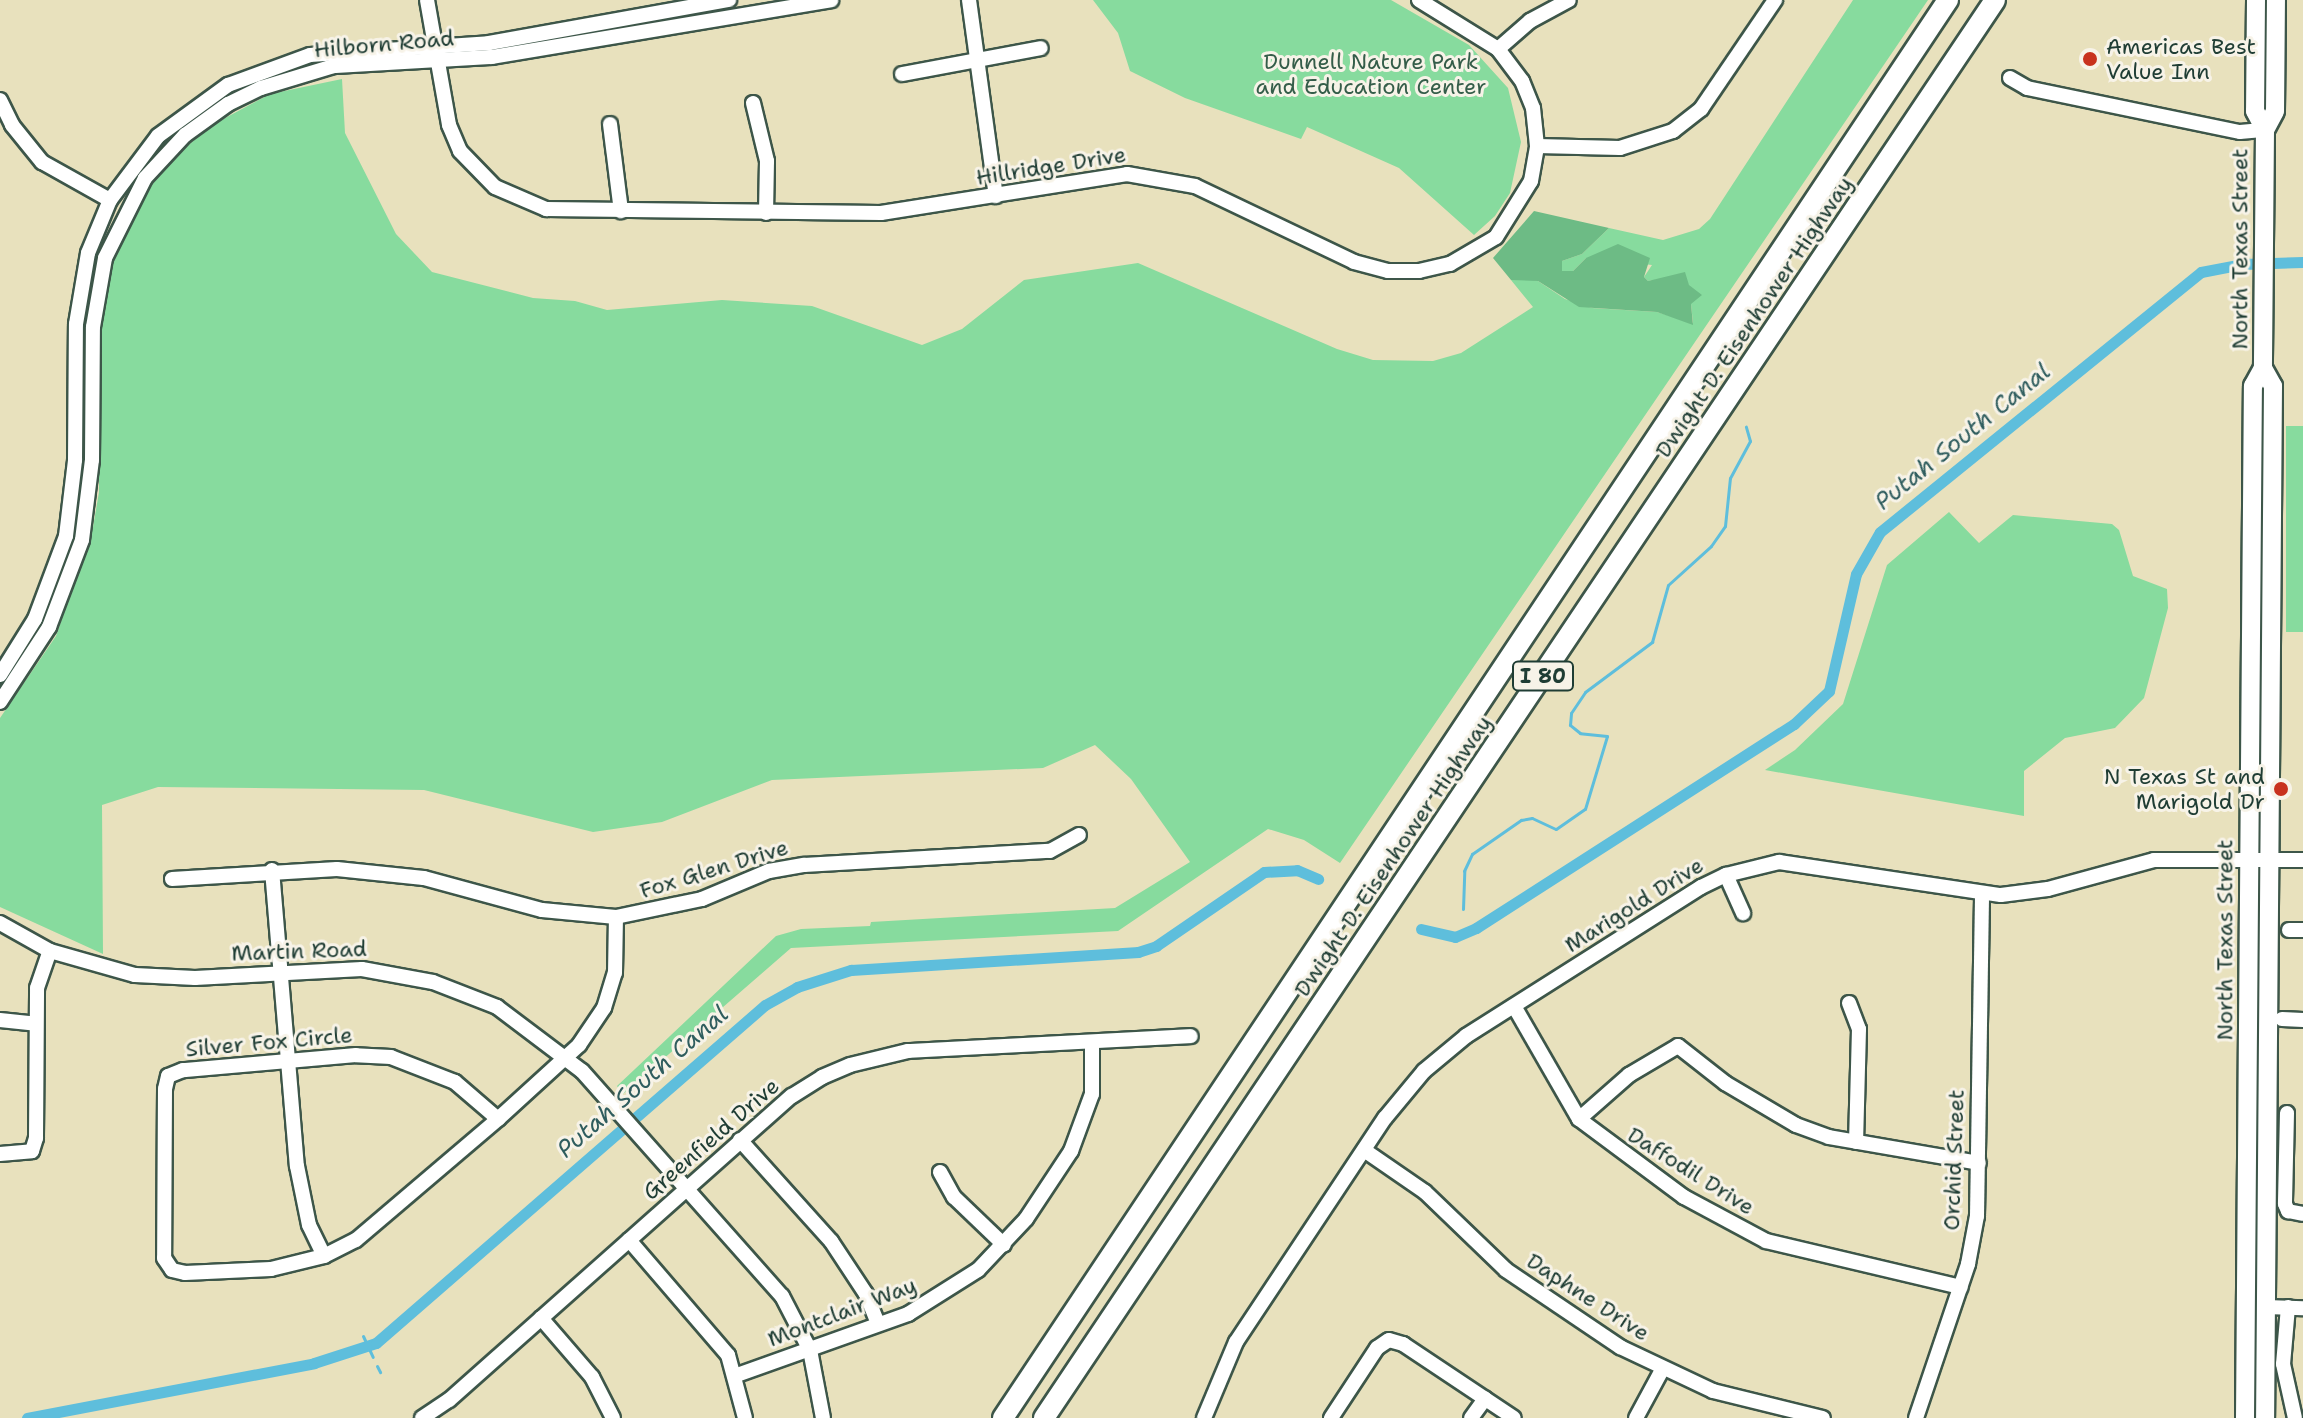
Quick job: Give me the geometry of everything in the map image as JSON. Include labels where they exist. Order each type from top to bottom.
[{"type":"highway","name":"Dwight D. Eisenhower Highway","points":[[1003,1418],[1948,0]]},
{"type":"highway","name":"Dwight D. Eisenhower Highway","points":[[1044,1418],[1995,0]]},
{"type":"main road","name":"North Texas Street","points":[[2256,0],[2255,111],[2265,130]]},
{"type":"main road","name":"North Texas Street","points":[[2245,1418],[2253,386],[2263,368],[2265,130],[2275,111],[2276,0]]},
{"type":"main road","name":"North Texas Street","points":[[2263,368],[2273,386],[2265,1418]]},
{"type":"street","name":"Hillridge Drive","points":[[427,0],[449,125],[460,151],[495,187],[546,209],[881,213],[1127,174],[1158,176],[1195,186],[1354,262],[1388,271],[1419,271],[1450,264],[1496,237],[1531,181],[1537,146],[1533,108],[1522,81],[1498,49],[1419,0]]},
{"type":"street","name":"Hilborn Road","points":[[0,702],[49,627],[82,540],[90,485],[96,294],[114,233],[145,178],[202,121],[261,88],[334,66],[539,36],[729,0]]},
{"type":"street","name":"Hilborn Road","points":[[0,675],[35,619],[66,536],[75,460],[79,290],[110,200],[158,136],[228,85],[310,55],[533,50],[831,0]]},
{"type":"street","points":[[969,0],[996,196]]},
{"type":"street","points":[[1498,49],[1530,21],[1569,0]]},
{"type":"street","points":[[1537,146],[1620,148],[1673,131],[1701,109],[1775,0]]},
{"type":"street","points":[[902,74],[1041,48]]},
{"type":"street","points":[[2010,78],[2046,92],[2240,132],[2265,130]]},
{"type":"street","points":[[0,100],[12,125],[42,162],[110,200]]},
{"type":"street","points":[[753,103],[767,161],[766,213]]},
{"type":"street","points":[[610,124],[621,211]]},
{"type":"street","name":"Fox Glen Drive","points":[[172,879],[310,867],[424,878],[542,910],[616,917],[702,899],[769,871],[804,865],[1050,851],[1079,835]]},
{"type":"street","name":"Marigold Drive","points":[[1204,1418],[1236,1342],[1364,1150],[1424,1071],[1514,1006],[1726,875],[1754,866],[1806,863],[1982,894],[2048,889],[2154,860],[2303,860]]},
{"type":"street","points":[[272,870],[297,1166],[309,1225],[324,1256]]},
{"type":"street","points":[[1726,875],[1743,913]]},
{"type":"street","name":"Orchid Street","points":[[1916,1418],[1961,1287],[1977,1216],[1982,894]]},
{"type":"street","name":"Silver Fox Circle","points":[[498,1119],[455,1082],[423,1066],[356,1055],[183,1070],[168,1076],[164,1258],[172,1270],[185,1273],[271,1269],[324,1256],[356,1240],[498,1119],[567,1057],[604,1008],[615,973],[616,917]]},
{"type":"street","name":"Martin Road","points":[[0,923],[50,951],[106,969],[166,978],[362,969],[433,982],[497,1007],[567,1057],[618,1110],[782,1296],[810,1350],[823,1418]]},
{"type":"street","points":[[0,1154],[32,1151],[36,1138],[37,988],[50,951]]},
{"type":"street","points":[[1849,1003],[1859,1029],[1856,1142]]},
{"type":"street","name":"Daffodil Drive","points":[[1514,1006],[1579,1119],[1620,1155],[1739,1229],[1796,1249],[1896,1268],[1961,1287]]},
{"type":"street","points":[[2282,1019],[2303,1020]]},
{"type":"street","points":[[0,1020],[36,1024]]},
{"type":"street","name":"Greenfield Drive","points":[[422,1418],[541,1318],[740,1140],[812,1083],[878,1057],[1191,1036]]},
{"type":"street","name":"Montclair Way","points":[[737,1375],[878,1324],[947,1294],[1004,1245],[1071,1151],[1086,1121],[1092,1042]]},
{"type":"street","points":[[1579,1119],[1629,1075],[1678,1046],[1765,1109],[1807,1129],[1856,1142],[1979,1163]]},
{"type":"street","points":[[2267,1110],[2303,1114]]},
{"type":"street","points":[[2287,1113],[2285,1204],[2288,1211],[2303,1214]]},
{"type":"street","points":[[740,1140],[838,1250],[866,1294],[878,1324]]},
{"type":"street","name":"Daphne Drive","points":[[1364,1150],[1425,1192],[1506,1270],[1662,1370],[1746,1402],[1823,1418]]},
{"type":"street","points":[[940,1172],[954,1197],[1004,1245]]},
{"type":"street","points":[[629,1240],[712,1334],[737,1375],[745,1418]]},
{"type":"street","points":[[2266,1307],[2296,1308],[2283,1364],[2295,1418]]},
{"type":"street","points":[[541,1318],[592,1377],[613,1418]]},
{"type":"street","points":[[1331,1418],[1377,1348],[1389,1340],[1514,1418]]},
{"type":"street","points":[[1636,1418],[1662,1370]]},
{"type":"street","points":[[1471,1418],[1485,1399]]},
{"type":"green space","name":"Dunnell Nature Park and Education Center","points":[[1093,0],[1391,0],[1469,45],[1508,88],[1521,142],[1510,193],[1495,216],[1474,235],[1399,168],[1307,127],[1301,139],[1185,98],[1130,71],[1118,33]]},
{"type":"green space","points":[[1853,0],[1928,0],[1340,863],[1304,840],[1268,829],[1118,931],[791,948],[623,1094],[617,1086],[776,936],[801,929],[870,926],[871,922],[1115,908],[1190,862],[1131,779],[1095,745],[1043,768],[772,780],[662,822],[593,832],[424,790],[158,787],[102,805],[103,954],[0,907],[0,718],[56,636],[93,527],[99,492],[99,320],[114,251],[147,191],[173,158],[212,125],[270,94],[342,79],[345,133],[396,234],[432,272],[533,298],[575,301],[607,310],[722,300],[812,306],[922,345],[962,329],[1024,280],[1138,263],[1337,349],[1373,360],[1433,361],[1461,353],[1533,307],[1511,280],[1516,276],[1538,281],[1565,299],[1592,308],[1657,312],[1693,323],[1689,285],[1674,277],[1648,281],[1644,277],[1652,265],[1586,258],[1573,271],[1562,271],[1562,261],[1582,254],[1609,228],[1663,240],[1699,229],[1710,219]]},
{"type":"green space","points":[[1534,211],[1609,228],[1582,254],[1562,261],[1562,271],[1573,271],[1586,258],[1618,244],[1650,258],[1644,277],[1648,281],[1685,272],[1689,285],[1702,295],[1691,304],[1693,325],[1657,312],[1579,307],[1538,281],[1511,280],[1493,258]]},
{"type":"green space","points":[[2286,426],[2303,426],[2303,632],[2286,632]]},
{"type":"green space","points":[[1949,512],[1979,543],[2013,515],[2112,524],[2119,530],[2133,576],[2167,589],[2168,608],[2144,698],[2115,728],[2065,738],[2024,771],[2024,816],[1765,770],[1795,750],[1843,704],[1887,565]]},
{"type":"waterway","name":"Putah South Canal","points":[[1421,929],[1455,937],[1476,928],[1794,724],[1829,691],[1856,574],[1880,532],[2201,272],[2243,264],[2303,262]]},
{"type":"waterway","points":[[1463,909],[1464,871],[1472,854],[1521,820],[1532,818],[1556,829],[1585,809],[1607,736],[1580,733],[1570,725],[1571,713],[1585,692],[1652,642],[1668,585],[1711,546],[1725,526],[1730,478],[1750,441],[1746,427]]},
{"type":"waterway","name":"Putah South Canal","points":[[27,1418],[314,1363],[376,1343],[765,1005],[797,987],[851,970],[1138,952],[1156,946],[1264,872],[1297,870],[1318,879]]},
{"type":"waterway","name":"Putah South Canal","points":[[363,1336],[373,1357]]},
{"type":"waterway","points":[[377,1366],[380,1372]]},
{"type":"place","name":"Americas Best Value Inn","points":[[2090,59]]},
{"type":"place","name":"N Texas St and Marigold Dr","points":[[2281,789]]}]
